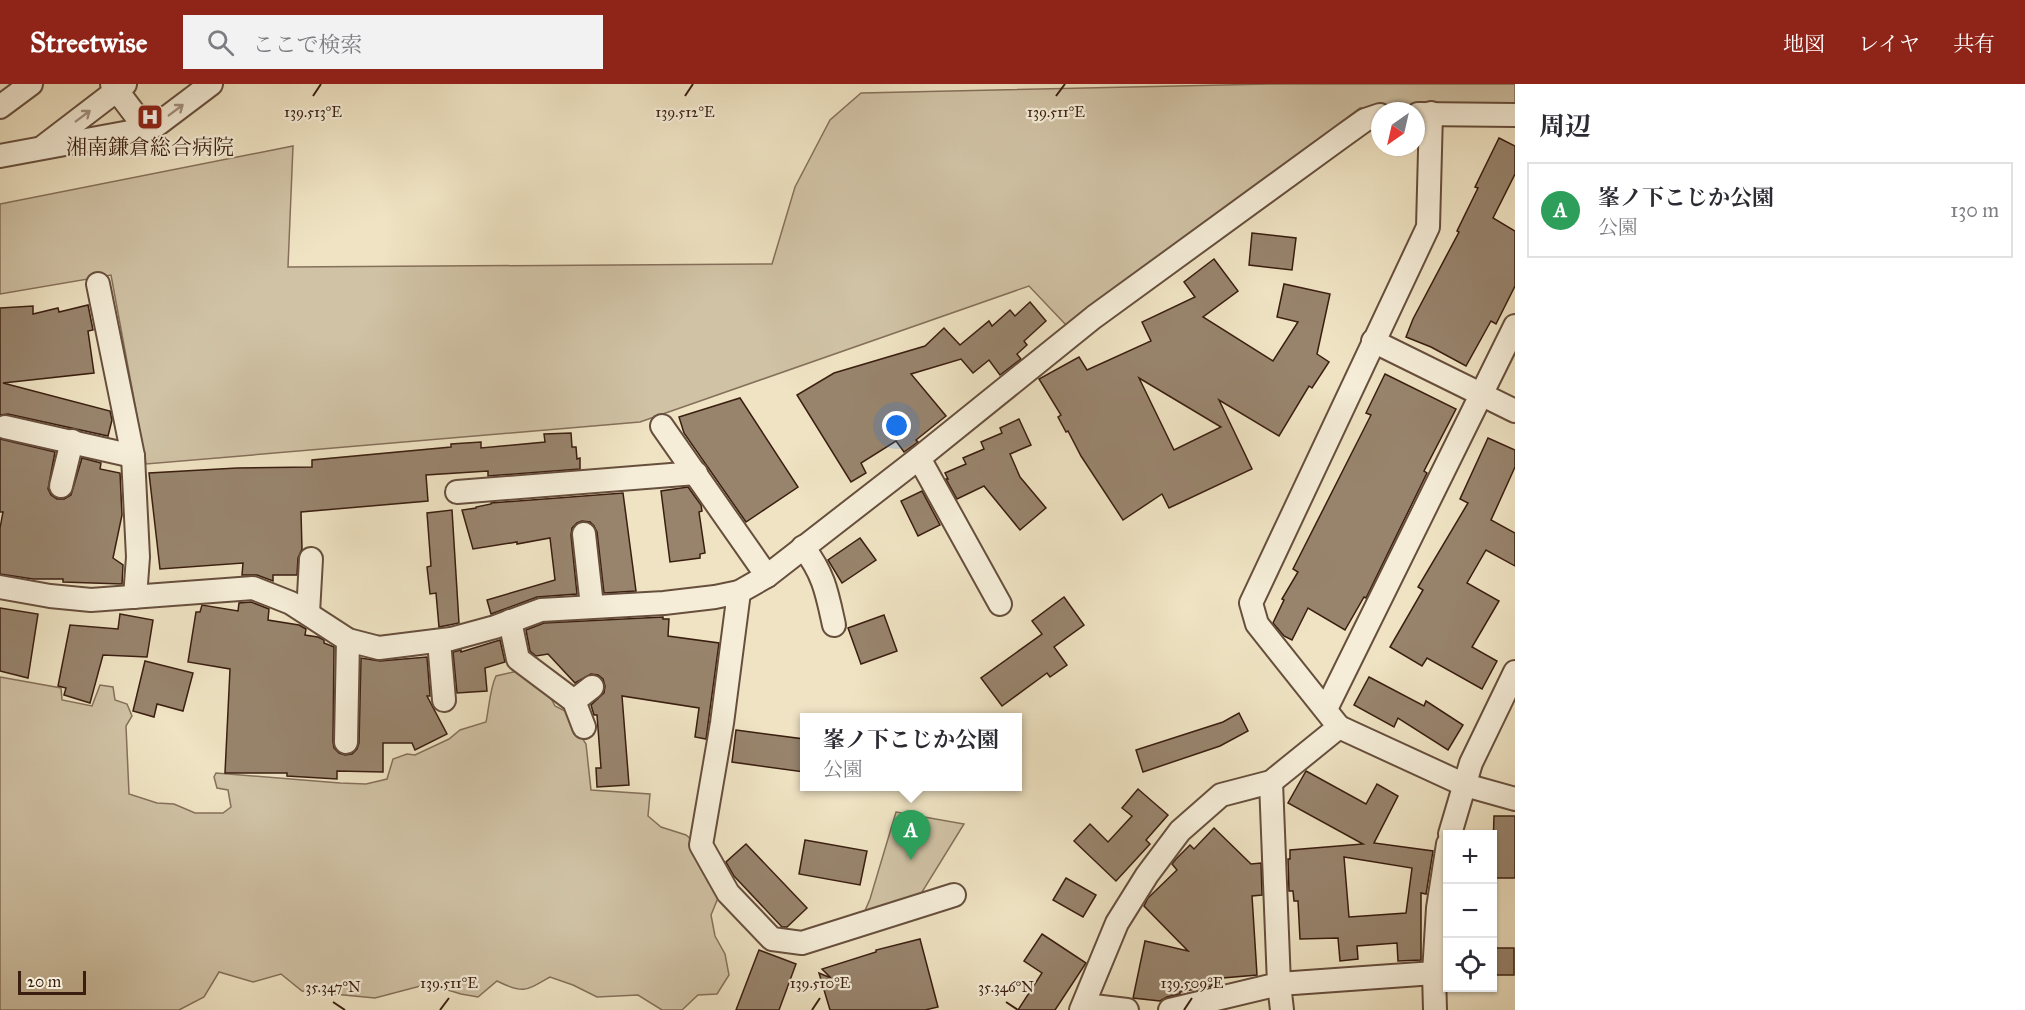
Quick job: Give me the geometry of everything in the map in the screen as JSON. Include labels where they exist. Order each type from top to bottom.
[{"type":"street","points":[[0,107],[31,84]]},
{"type":"street","points":[[0,156],[146,129],[158,124],[211,84]]},
{"type":"street","points":[[40,148],[118,86],[146,129]]},
{"type":"street","points":[[1425,113],[1515,115]]},
{"type":"street","points":[[0,587],[50,596],[91,600],[253,588],[291,603],[348,640],[379,648],[439,641],[495,627],[541,610],[664,603],[740,592],[767,576],[919,458],[1094,317],[1344,135],[1371,118]]},
{"type":"street","points":[[1425,142],[1428,227],[1251,603],[1257,624],[1332,718],[1465,785],[1515,799]]},
{"type":"street","points":[[98,284],[133,456],[138,557],[135,597]]},
{"type":"street","points":[[1126,1010],[1083,1007],[1118,923],[1147,875],[1180,831],[1221,795],[1271,782],[1332,718],[1481,394],[1515,326]]},
{"type":"street","points":[[1373,341],[1515,411]]},
{"type":"street","points":[[662,426],[767,576]]},
{"type":"street","points":[[5,427],[133,456]]},
{"type":"street","points":[[61,486],[72,441]]},
{"type":"street","points":[[919,458],[1000,604]]},
{"type":"street","points":[[457,492],[696,473]]},
{"type":"street","points":[[584,534],[592,606]]},
{"type":"street","points":[[803,547],[816,564],[825,584],[834,625]]},
{"type":"street","points":[[308,613],[311,559]]},
{"type":"street","points":[[740,592],[722,723],[701,845],[728,893],[772,939],[802,943],[954,895]]},
{"type":"street","points":[[510,621],[518,659],[583,694],[584,727]]},
{"type":"street","points":[[346,742],[348,640]]},
{"type":"street","points":[[439,641],[444,700]]},
{"type":"street","points":[[1451,830],[1472,763],[1515,672]]},
{"type":"street","points":[[1271,782],[1282,1010]]},
{"type":"street","points":[[1435,1010],[1434,973],[1438,908],[1443,876]]},
{"type":"street","points":[[1170,1010],[1279,984],[1434,973]]},
{"type":"shaded area","points":[[1269,84],[1515,84],[1515,106],[1425,107],[1425,102],[1371,102],[1371,108],[1360,108],[1067,326],[1029,286],[640,422],[146,464],[111,275],[0,294],[0,204],[293,146],[288,267],[772,264],[795,187],[830,120],[861,93]]},
{"type":"shaded area","points":[[522,670],[546,689],[555,706],[565,711],[586,744],[591,790],[650,794],[648,816],[661,827],[686,835],[693,841],[698,864],[718,898],[711,915],[715,936],[725,954],[729,975],[717,994],[698,995],[682,1010],[662,1010],[638,995],[597,997],[550,977],[524,989],[513,988],[497,981],[478,997],[428,984],[375,998],[302,991],[281,974],[253,982],[219,972],[204,997],[179,1010],[0,1010],[0,677],[61,688],[62,700],[92,706],[100,685],[113,687],[115,700],[127,704],[132,716],[126,726],[129,794],[157,803],[174,804],[195,813],[223,813],[231,807],[228,790],[217,788],[214,777],[216,773],[366,784],[387,779],[393,759],[407,754],[415,755],[449,739],[460,730],[486,722],[496,676]]},
{"type":"shaded area","points":[[896,812],[964,824],[919,897],[861,920],[870,899]]},
{"type":"building","points":[[1499,138],[1515,146],[1515,174],[1493,218],[1515,231],[1515,286],[1496,324],[1491,321],[1466,366],[1431,347],[1406,337],[1413,319],[1459,232],[1457,231],[1478,188],[1475,187]]},
{"type":"building","points":[[1252,233],[1296,238],[1292,270],[1249,265]]},
{"type":"building","points":[[1214,259],[1238,291],[1203,317],[1273,361],[1298,322],[1277,317],[1284,284],[1330,294],[1317,354],[1329,362],[1312,388],[1309,386],[1279,436],[1219,400],[1252,469],[1169,508],[1162,494],[1123,520],[1081,456],[1068,431],[1066,432],[1058,417],[1061,415],[1039,379],[1079,357],[1087,370],[1151,341],[1142,322],[1195,297],[1184,282]],"holes":[[[1139,378],[1221,427],[1174,450]]]},
{"type":"building","points":[[1030,302],[1046,321],[1024,341],[1027,345],[1017,354],[1021,359],[1000,375],[989,360],[973,373],[961,359],[911,374],[946,416],[904,452],[896,441],[861,463],[866,473],[851,482],[797,395],[834,373],[925,346],[944,328],[960,345],[989,321],[992,326],[1010,310],[1015,316]]},
{"type":"building","points":[[88,305],[93,330],[88,331],[94,373],[3,383],[110,411],[112,420],[108,436],[8,414],[0,415],[0,308],[33,306],[33,314],[58,308],[59,312]]},
{"type":"building","points":[[1385,374],[1456,409],[1424,471],[1427,473],[1366,598],[1364,597],[1345,630],[1308,608],[1292,640],[1284,636],[1273,623],[1284,600],[1282,599],[1298,572],[1293,569],[1371,415],[1366,413]]},
{"type":"building","points":[[740,398],[798,487],[746,522],[684,433],[679,417]]},
{"type":"building","points":[[1019,419],[1031,445],[1010,454],[1020,477],[1046,508],[1020,530],[984,486],[957,499],[945,473],[966,464],[963,458],[984,449],[981,442],[1002,433],[1000,428]]},
{"type":"building","points":[[571,433],[572,447],[576,447],[577,459],[580,458],[580,469],[488,476],[488,471],[426,475],[428,501],[301,512],[302,549],[298,558],[297,575],[273,575],[273,581],[257,575],[242,575],[243,563],[160,569],[149,473],[312,467],[312,460],[451,447],[451,444],[481,442],[481,448],[545,442],[544,434]]},
{"type":"building","points":[[1488,438],[1515,450],[1515,467],[1491,520],[1515,533],[1515,566],[1486,550],[1467,583],[1499,601],[1472,647],[1497,661],[1482,689],[1427,658],[1422,666],[1390,647],[1423,590],[1418,587],[1468,503],[1460,499]]},
{"type":"building","points":[[0,439],[55,452],[48,489],[57,499],[64,499],[71,495],[82,458],[101,463],[100,469],[120,473],[122,515],[113,558],[123,565],[122,584],[63,582],[63,579],[33,579],[0,574],[0,528],[3,512],[0,512]]},
{"type":"building","points":[[688,487],[701,505],[702,511],[699,512],[705,553],[700,554],[700,558],[670,562],[661,491]]},
{"type":"building","points":[[922,491],[940,525],[918,536],[901,501]]},
{"type":"building","points":[[623,493],[636,591],[604,593],[597,532],[590,522],[582,521],[572,528],[571,535],[577,594],[537,597],[491,614],[487,600],[555,580],[550,538],[473,549],[462,510],[491,503]]},
{"type":"building","points":[[452,510],[459,623],[439,627],[436,593],[430,594],[427,567],[431,566],[427,513]]},
{"type":"building","points":[[860,538],[876,560],[842,583],[828,560]]},
{"type":"building","points":[[1064,597],[1084,625],[1054,647],[1067,665],[1050,677],[1047,673],[1002,706],[981,678],[1042,634],[1032,621]]},
{"type":"building","points":[[251,602],[269,609],[268,620],[299,625],[306,629],[305,635],[318,637],[324,640],[324,643],[334,647],[333,742],[334,748],[339,753],[352,754],[359,743],[361,658],[380,661],[427,657],[430,696],[427,696],[447,734],[415,750],[412,743],[383,743],[383,772],[337,771],[337,779],[287,776],[287,773],[225,773],[230,669],[188,662],[196,612],[200,612],[202,605],[238,611],[239,603]]},
{"type":"building","points":[[0,608],[38,614],[28,678],[0,671]]},
{"type":"building","points":[[120,614],[153,620],[147,657],[103,655],[90,703],[64,695],[66,688],[58,686],[70,625],[118,629]]},
{"type":"building","points":[[884,615],[897,651],[861,664],[848,628]]},
{"type":"building","points":[[663,617],[663,619],[669,619],[668,636],[719,643],[706,739],[695,737],[699,708],[622,696],[629,785],[597,787],[596,768],[601,768],[597,715],[594,715],[591,705],[604,693],[603,679],[591,674],[575,683],[548,654],[536,656],[530,651],[526,630],[544,623]]},
{"type":"building","points":[[500,640],[505,662],[485,668],[487,691],[457,693],[453,652],[461,650],[461,652]]},
{"type":"building","points":[[145,661],[193,673],[183,711],[157,704],[154,717],[133,711]]},
{"type":"building","points":[[1369,677],[1424,706],[1426,701],[1463,725],[1448,750],[1398,718],[1394,727],[1354,705]]},
{"type":"building","points":[[1239,713],[1248,731],[1220,746],[1143,772],[1136,750],[1223,722]]},
{"type":"building","points":[[736,730],[800,738],[800,771],[732,762]]},
{"type":"building","points":[[1306,771],[1366,804],[1377,784],[1398,796],[1374,843],[1433,851],[1426,894],[1421,893],[1421,960],[1398,961],[1397,943],[1357,946],[1358,959],[1340,961],[1338,938],[1300,939],[1298,901],[1294,901],[1293,891],[1289,891],[1290,850],[1363,844],[1288,803]],"holes":[[[1344,857],[1412,868],[1406,913],[1349,917]]]},
{"type":"building","points":[[1138,789],[1168,815],[1146,840],[1150,844],[1116,881],[1074,841],[1090,824],[1108,842],[1132,816],[1122,808]]},
{"type":"building","points":[[1494,816],[1515,816],[1515,878],[1497,878],[1497,830],[1494,830]]},
{"type":"building","points":[[1214,828],[1251,864],[1261,863],[1262,895],[1252,896],[1257,975],[1211,979],[1212,986],[1180,992],[1180,994],[1160,1001],[1133,998],[1145,941],[1188,951],[1144,906],[1148,898],[1177,870],[1172,864],[1176,859],[1190,845],[1194,849]]},
{"type":"building","points":[[805,840],[867,851],[860,885],[799,874]]},
{"type":"building","points":[[746,844],[807,908],[787,927],[782,927],[734,876],[726,862]]},
{"type":"building","points":[[1066,878],[1096,895],[1083,917],[1053,900]]},
{"type":"building","points":[[1042,934],[1086,963],[1055,1010],[1018,1010],[1042,973],[1024,961]]},
{"type":"building","points":[[920,939],[938,1007],[925,1010],[830,1010],[819,973],[831,978],[822,969],[876,952],[876,950]]},
{"type":"building","points":[[1497,948],[1514,948],[1514,975],[1497,975]]},
{"type":"building","points":[[759,950],[796,964],[779,1010],[736,1010]]},
{"type":"place","name":"湘南鎌倉総合病院","points":[[150,117]]},
{"type":"place","name":"峯ノ下こじか公園","points":[[911,860]]}]
